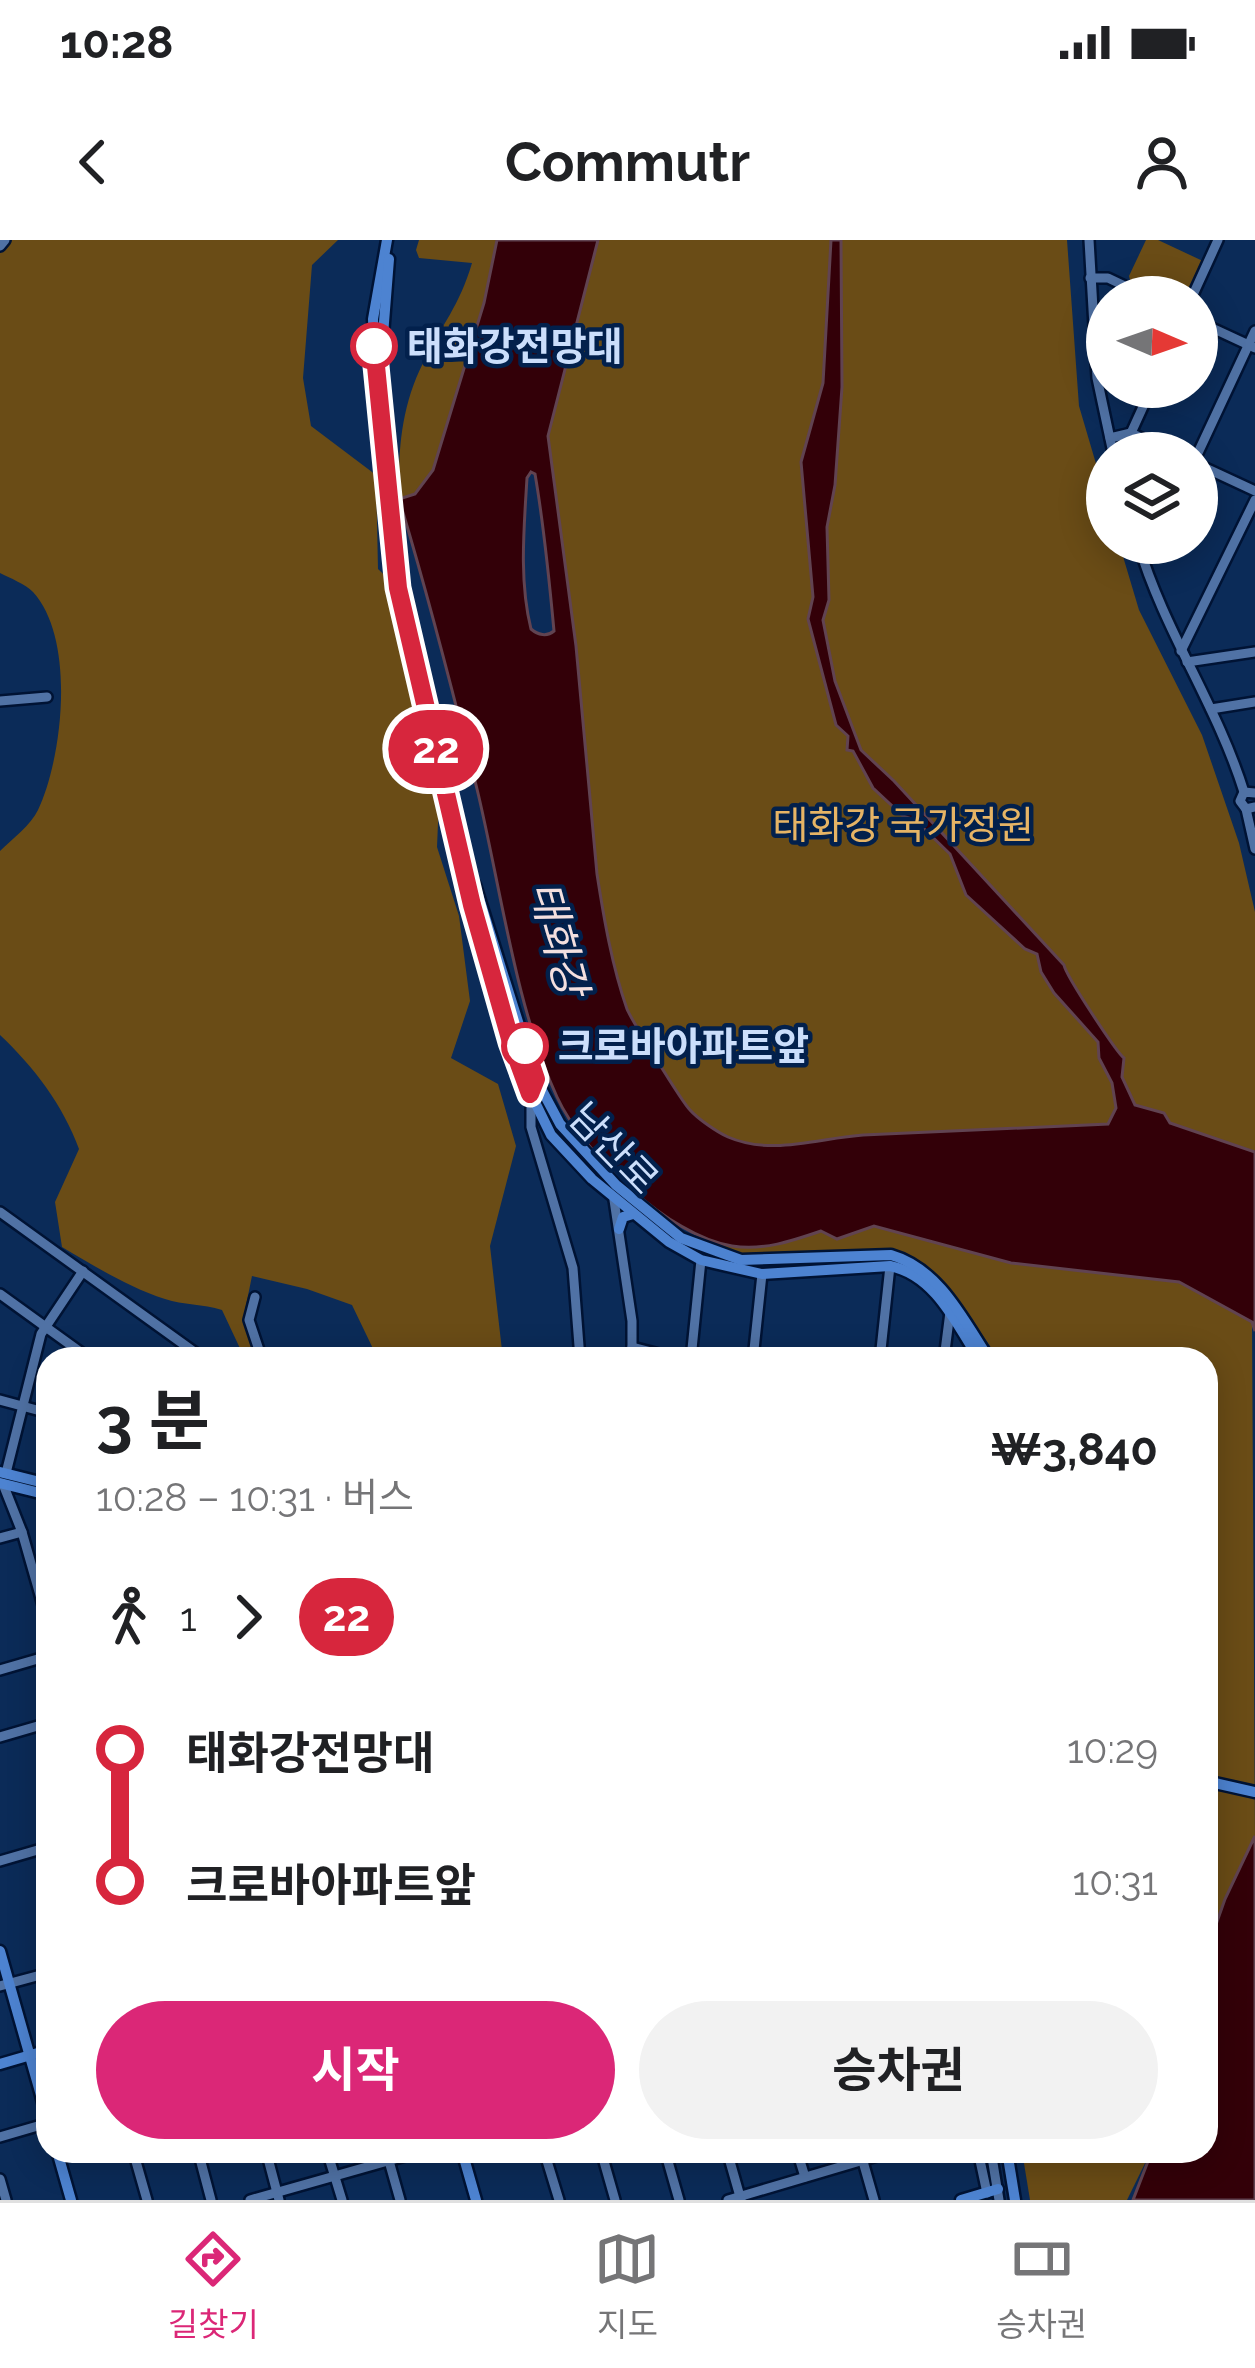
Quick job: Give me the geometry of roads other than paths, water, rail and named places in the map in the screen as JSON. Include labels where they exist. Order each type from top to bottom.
[{"type":"main road","name":"남산로","points":[[391,240],[381,368],[404,593],[475,886],[536,1079],[560,1124],[595,1165],[681,1238],[741,1260],[891,1255],[912,1261],[941,1288],[981,1347]]},
{"type":"main road","name":"남산로","points":[[391,240],[373,319],[398,588],[472,905],[530,1094],[560,1144],[614,1200],[701,1260],[762,1274],[890,1266]]},
{"type":"main road","points":[[620,1229],[623,1217],[633,1214]]},
{"type":"main road","points":[[890,1266],[909,1269],[923,1280],[972,1347]]},
{"type":"main road","points":[[2,1478],[36,1488]]},
{"type":"main road","points":[[32,1486],[36,1486]]},
{"type":"main road","points":[[1218,1784],[1255,1792]]},
{"type":"main road","points":[[0,1951],[4,1985],[36,2077]]},
{"type":"main road","points":[[0,2064],[36,2053]]},
{"type":"main road","points":[[60,2163],[71,2200]]},
{"type":"main road","points":[[465,2163],[476,2200]]},
{"type":"main road","points":[[1009,2163],[1015,2200]]},
{"type":"main road","points":[[961,2200],[995,2194]]},
{"type":"street","points":[[1089,240],[1090,276]]},
{"type":"street","points":[[1202,276],[1218,240]]},
{"type":"street","points":[[1218,331],[1252,347]]},
{"type":"street","points":[[1210,432],[1252,347],[1255,331]]},
{"type":"street","points":[[1218,471],[1255,491]]},
{"type":"street","points":[[1184,657],[1255,500]]},
{"type":"street","points":[[1146,564],[1184,657],[1250,792],[1240,801],[1250,808],[1255,849]]},
{"type":"street","points":[[1184,657],[1255,652]]},
{"type":"street","points":[[0,701],[47,697]]},
{"type":"street","points":[[1210,710],[1255,702]]},
{"type":"street","points":[[536,1079],[530,1094],[531,1127],[573,1268],[579,1347]]},
{"type":"street","points":[[538,1157],[547,1146],[560,1144]]},
{"type":"street","points":[[614,1200],[631,1347]]},
{"type":"street","points":[[0,1212],[187,1347]]},
{"type":"street","points":[[693,1347],[701,1260]]},
{"type":"street","points":[[881,1347],[890,1266]]},
{"type":"street","points":[[39,1347],[45,1326],[82,1271]]},
{"type":"street","points":[[754,1347],[762,1274]]},
{"type":"street","points":[[255,1297],[249,1320],[258,1347]]},
{"type":"street","points":[[1,1298],[74,1347]]},
{"type":"street","points":[[946,1347],[950,1312]]},
{"type":"street","points":[[36,1359],[2,1478],[36,1581]]},
{"type":"street","points":[[0,1400],[36,1410]]},
{"type":"street","points":[[0,1538],[22,1532]]},
{"type":"street","points":[[0,1670],[36,1660]]},
{"type":"street","points":[[0,1737],[36,1726]]},
{"type":"street","points":[[0,1861],[36,1850]]},
{"type":"street","points":[[4,1985],[36,1976]]},
{"type":"street","points":[[0,2137],[36,2125]]},
{"type":"street","points":[[136,2163],[147,2200]]},
{"type":"street","points":[[201,2163],[211,2200]]},
{"type":"street","points":[[269,2163],[278,2196]]},
{"type":"street","points":[[331,2163],[342,2200]]},
{"type":"street","points":[[250,2200],[278,2196],[382,2163]]},
{"type":"street","points":[[390,2163],[400,2200]]},
{"type":"street","points":[[548,2163],[559,2200]]},
{"type":"street","points":[[604,2163],[615,2200]]},
{"type":"street","points":[[668,2163],[679,2200]]},
{"type":"street","points":[[729,2163],[736,2199],[842,2163]]},
{"type":"street","points":[[801,2163],[805,2177]]},
{"type":"street","points":[[863,2163],[874,2200]]},
{"type":"street","points":[[983,2163],[995,2194]]},
{"type":"street","points":[[992,2163],[995,2194]]},
{"type":"street","points":[[0,2180],[6,2200]]},
{"type":"water","name":"태화강","points":[[497,240],[598,240],[548,436],[576,646],[597,874],[609,942],[627,1009],[685,1104],[724,1135],[761,1145],[863,1135],[1108,1124],[1116,1108],[1098,1042],[1054,993],[1037,954],[1025,949],[966,895],[950,854],[873,788],[853,751],[847,750],[848,736],[836,725],[808,619],[813,597],[801,462],[823,383],[831,240],[841,240],[842,387],[827,527],[829,600],[823,620],[835,681],[861,750],[1064,965],[1124,1058],[1122,1077],[1135,1105],[1164,1113],[1170,1123],[1255,1152],[1255,1331],[1252,1322],[1179,1282],[1011,1263],[874,1226],[837,1239],[821,1231],[755,1247],[732,1246],[682,1227],[656,1209],[586,1142],[557,1097],[530,1025],[468,753],[399,499],[415,494],[433,470],[484,303]],"holes":[[[535,474],[554,631],[545,635],[531,629],[525,592],[527,478]]]},
{"type":"water","points":[[1255,1836],[1255,2200],[1133,2200],[1147,2163],[1218,2163],[1218,1919]]},
{"type":"place","name":"태화강전망대","points":[[374,346]]},
{"type":"place","name":"크로바아파트앞","points":[[525,1046]]},
{"type":"park label","name":"태화강 국가정원","points":[[903,825]]}]
